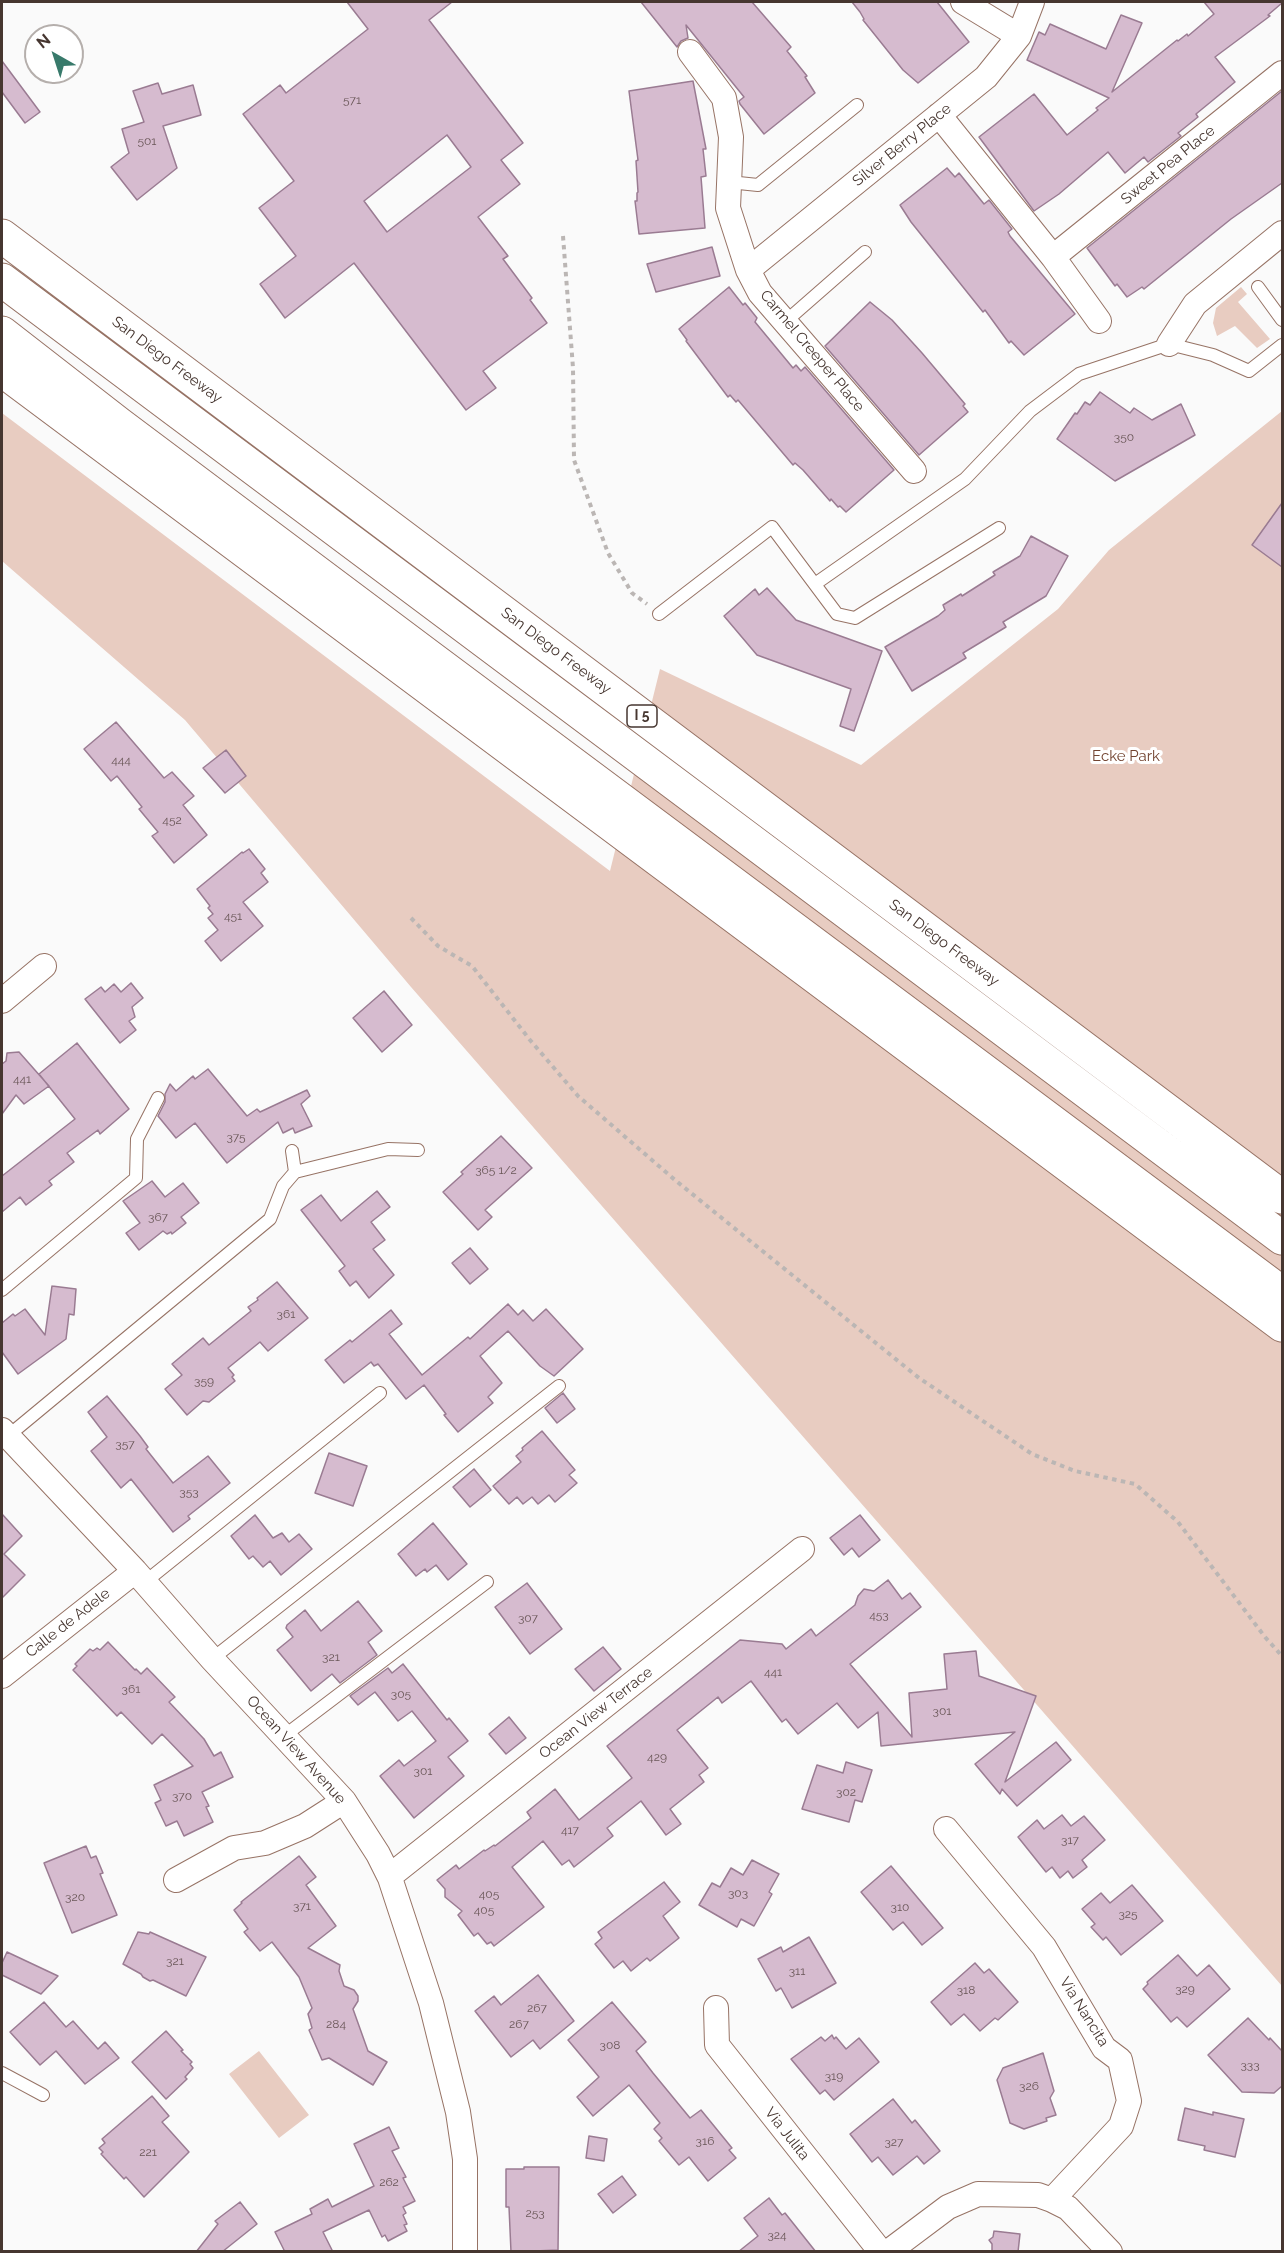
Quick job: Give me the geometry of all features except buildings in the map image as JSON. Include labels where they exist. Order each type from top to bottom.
[{"type":"highway","name":"San Diego Freeway","points":[[2,236],[1282,1197]]},
{"type":"highway","points":[[2,280],[1282,1238]]},
{"type":"highway","points":[[2,333],[118,424],[1282,1293]]},
{"type":"highway","points":[[2,370],[1282,1325]]},
{"type":"street","points":[[963,2],[1019,36]]},
{"type":"street","name":"Silver Berry Place","points":[[748,270],[986,77],[1019,36],[1032,2]]},
{"type":"street","name":"Carmel Creeper Place","points":[[690,52],[724,98],[731,137],[728,208],[748,270],[760,293],[914,471]]},
{"type":"street","name":"Sweet Pea Place","points":[[1053,257],[1282,73]]},
{"type":"street","points":[[939,115],[1053,257],[1099,321]]},
{"type":"street","points":[[1169,344],[1195,304],[1282,233]]},
{"type":"street","points":[[2,1001],[44,966]]},
{"type":"street","name":"Ocean View Avenue","points":[[5,1433],[140,1576],[212,1659],[344,1801],[390,1876],[431,2003],[458,2112],[465,2159],[465,2252]]},
{"type":"street","name":"Ocean View Terrace","points":[[390,1876],[802,1549]]},
{"type":"street","name":"Calle de Adele","points":[[2,1676],[140,1576]]},
{"type":"street","points":[[176,1880],[234,1848],[265,1843],[305,1826],[344,1801]]},
{"type":"street","name":"Via Nancita","points":[[946,1829],[1044,1947],[1104,2048],[1120,2060],[1129,2101],[1121,2126],[1052,2200]]},
{"type":"street","name":"Via Julita","points":[[716,2008],[717,2045],[881,2252]]},
{"type":"street","points":[[888,2252],[948,2207],[978,2194],[1038,2195],[1052,2200],[1068,2208],[1110,2252]]},
{"type":"lane","points":[[729,182],[758,185],[857,105]]},
{"type":"lane","points":[[785,322],[865,252]]},
{"type":"lane","points":[[1258,287],[1282,320]]},
{"type":"lane","points":[[815,584],[965,479],[1029,411],[1079,374],[1169,344],[1213,356],[1249,371],[1282,345]]},
{"type":"lane","points":[[659,614],[772,527],[837,614],[855,618],[999,528]]},
{"type":"lane","points":[[2,1290],[136,1178],[137,1139],[158,1098]]},
{"type":"lane","points":[[5,1433],[270,1220],[283,1186],[295,1172],[388,1149],[418,1150]]},
{"type":"lane","points":[[292,1151],[295,1172]]},
{"type":"lane","points":[[212,1659],[559,1386]]},
{"type":"lane","points":[[140,1576],[380,1393]]},
{"type":"lane","points":[[284,1736],[487,1582]]},
{"type":"lane","points":[[2,2073],[43,2095]]},
{"type":"path","points":[[563,236],[573,368],[574,459],[608,553],[632,593],[659,614]]},
{"type":"path","points":[[411,918],[438,946],[472,966],[530,1041],[578,1096],[675,1180],[919,1378],[1032,1454],[1075,1471],[1135,1484],[1178,1522],[1282,1656]]},
{"type":"green space","points":[[1241,287],[1247,294],[1238,302],[1270,339],[1257,348],[1235,326],[1217,336],[1213,323],[1216,308]]},
{"type":"green space","name":"Ecke Park","points":[[1282,411],[1282,1986],[411,987],[185,720],[2,561],[2,413],[610,871],[660,669],[861,765],[1058,609],[1109,550]]},
{"type":"green space","points":[[259,2051],[309,2115],[279,2138],[229,2074]]}]
